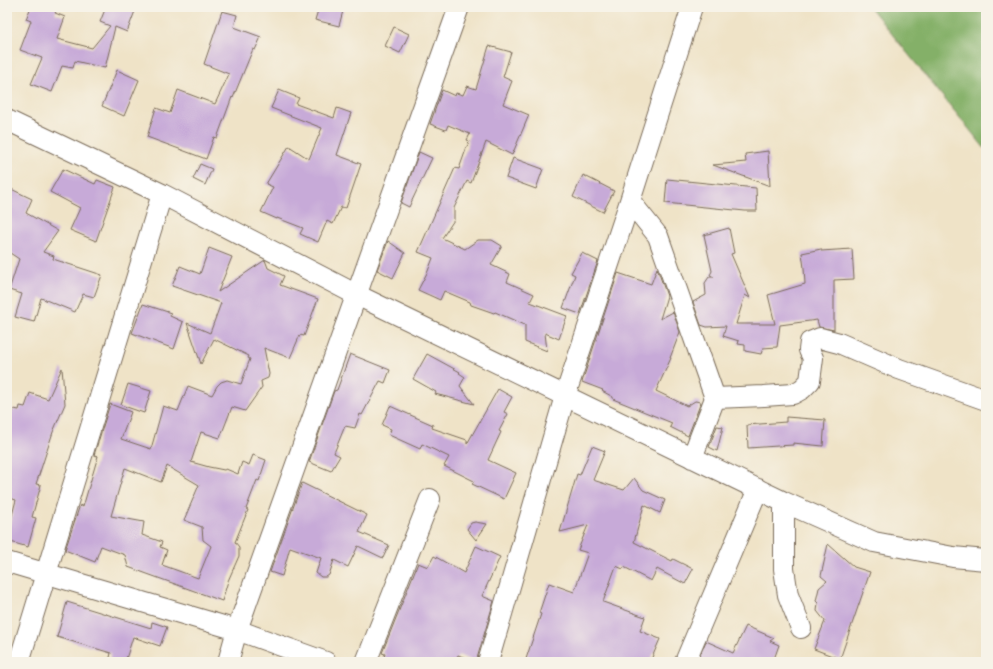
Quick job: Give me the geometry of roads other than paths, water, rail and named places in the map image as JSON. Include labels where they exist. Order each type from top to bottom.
[{"type":"street","points":[[228,662],[237,630],[459,7]]},
{"type":"street","points":[[488,662],[565,396],[630,201],[692,7]]},
{"type":"street","points":[[7,120],[162,194],[357,295],[784,502],[874,542],[953,557],[986,560]]},
{"type":"street","points":[[20,662],[162,194]]},
{"type":"street","points":[[630,201],[658,236],[715,398],[692,458]]},
{"type":"street","points":[[715,398],[793,394],[802,389],[810,381],[813,358],[809,350],[810,342],[820,338],[839,343],[899,369],[986,400]]},
{"type":"street","points":[[685,662],[758,489]]},
{"type":"street","points":[[366,662],[430,499]]},
{"type":"street","points":[[784,502],[784,569],[788,595],[801,628]]},
{"type":"street","points":[[7,562],[237,630],[326,662]]}]
